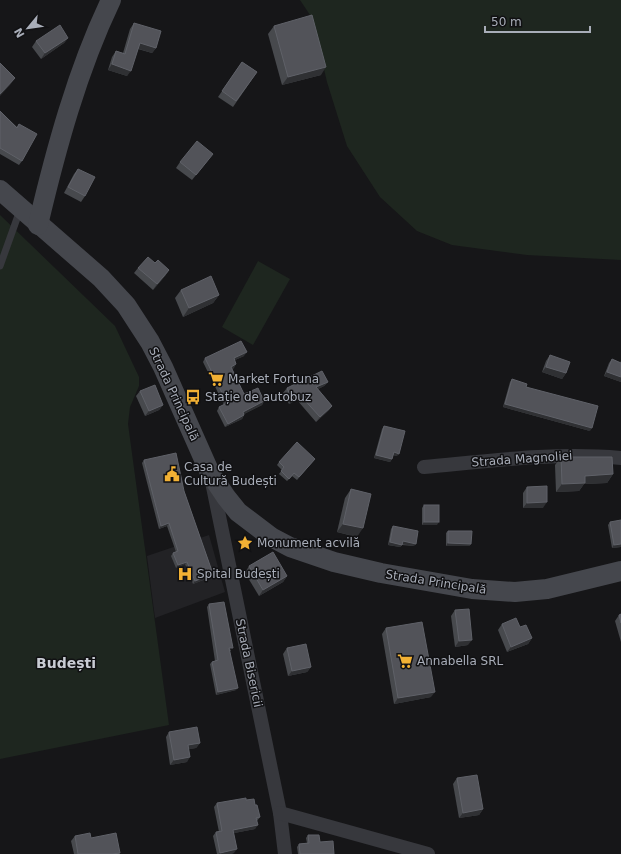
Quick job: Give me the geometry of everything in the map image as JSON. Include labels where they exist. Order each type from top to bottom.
[{"type":"main road","points":[[38,225],[69,110],[101,22],[112,0]]},
{"type":"main road","name":"Strada Principală","points":[[0,190],[38,225],[101,278],[122,300],[137,321],[163,367],[210,473],[226,497],[252,524],[290,547],[334,562],[444,585],[496,592],[547,589],[621,571]]},
{"type":"street","name":"Strada Magnoliei","points":[[424,467],[523,458],[578,455],[621,458]]},
{"type":"street","name":"Strada Bisericii","points":[[210,473],[280,812],[285,854]]},
{"type":"street","points":[[280,812],[428,854]]},
{"type":"lane","points":[[0,266],[20,209]]},
{"type":"shaded area","points":[[300,0],[621,0],[621,260],[527,255],[452,245],[417,231],[380,197],[347,146],[327,82],[312,18]]},
{"type":"shaded area","points":[[0,215],[115,326],[139,377],[139,386],[130,407],[128,424],[169,725],[0,759]]},
{"type":"shaded area","points":[[258,261],[290,279],[253,345],[222,327]]},
{"type":"shaded area","name":"Spital Budești","points":[[209,535],[225,592],[155,618],[147,556]]},
{"type":"building","points":[[312,15],[326,67],[288,77],[274,26]]},
{"type":"building","points":[[134,23],[161,31],[156,48],[140,43],[131,71],[112,64],[116,51],[125,54]]},
{"type":"building","points":[[60,25],[68,38],[45,53],[36,41]]},
{"type":"building","points":[[242,62],[257,72],[236,101],[222,91]]},
{"type":"building","points":[[0,63],[15,78],[0,94]]},
{"type":"building","points":[[0,111],[17,128],[19,124],[37,134],[22,161],[0,148]]},
{"type":"building","points":[[197,141],[213,154],[196,175],[180,162]]},
{"type":"building","points":[[78,169],[95,177],[85,196],[68,187]]},
{"type":"building","points":[[148,257],[155,263],[158,260],[169,270],[157,284],[138,268]]},
{"type":"building","points":[[211,276],[219,295],[189,308],[181,290]]},
{"type":"building","points":[[241,341],[247,352],[234,358],[236,364],[231,367],[244,394],[258,388],[264,401],[243,412],[244,415],[228,424],[219,407],[227,403],[205,358]]},
{"type":"building","points":[[550,355],[570,362],[566,373],[546,367]]},
{"type":"building","points":[[612,359],[621,363],[621,377],[607,372]]},
{"type":"building","points":[[322,371],[328,382],[316,387],[332,406],[320,417],[300,395],[292,399],[287,388]]},
{"type":"building","points":[[512,379],[527,384],[526,387],[598,406],[592,428],[505,404]]},
{"type":"building","points":[[155,385],[163,405],[149,411],[140,391]]},
{"type":"building","points":[[384,426],[405,431],[399,454],[394,452],[392,459],[376,455]]},
{"type":"building","points":[[297,442],[315,459],[299,477],[294,473],[289,479],[281,471],[284,467],[279,462]]},
{"type":"building","points":[[176,453],[184,491],[213,574],[195,581],[187,562],[178,565],[173,553],[178,551],[169,523],[161,526],[144,460]]},
{"type":"building","points":[[561,457],[612,457],[613,474],[585,476],[585,483],[562,484]]},
{"type":"building","points":[[547,486],[547,502],[527,503],[527,487]]},
{"type":"building","points":[[351,489],[371,494],[363,528],[343,524]]},
{"type":"building","points":[[424,505],[439,505],[439,522],[424,522]]},
{"type":"building","points":[[621,520],[621,544],[614,545],[610,522]]},
{"type":"building","points":[[393,526],[418,531],[416,544],[403,541],[402,545],[390,542]]},
{"type":"building","points":[[448,531],[472,531],[471,544],[448,543]]},
{"type":"building","points":[[273,552],[287,576],[263,590],[249,566]]},
{"type":"building","points":[[224,602],[233,648],[229,648],[238,688],[218,692],[212,662],[218,660],[209,604]]},
{"type":"building","points":[[469,609],[472,640],[459,641],[455,610]]},
{"type":"building","points":[[516,618],[520,627],[526,625],[532,638],[511,647],[502,624]]},
{"type":"building","points":[[422,622],[435,692],[398,698],[386,628]]},
{"type":"building","points":[[306,644],[311,667],[292,671],[287,648]]},
{"type":"building","points":[[197,727],[200,743],[188,745],[190,757],[174,760],[169,732]]},
{"type":"building","points":[[477,775],[483,809],[463,813],[457,778]]},
{"type":"building","points":[[246,798],[246,800],[254,799],[255,805],[257,805],[260,817],[256,818],[258,825],[233,830],[237,849],[220,853],[216,832],[222,831],[217,803]]},
{"type":"building","points":[[90,833],[91,838],[116,833],[120,853],[78,854],[75,836]]},
{"type":"building","points":[[308,835],[319,835],[320,842],[333,841],[334,854],[300,854],[299,844],[309,843]]},
{"type":"place","name":"Market Fortuna","points":[[216,379]]},
{"type":"place","name":"Stație de autobuz","points":[[193,397]]},
{"type":"place","name":"Casa de Cultură Budești","points":[[172,474]]},
{"type":"place","name":"Monument acvilă","points":[[245,543]]},
{"type":"place","name":"Spital Budești","points":[[185,574]]},
{"type":"place","name":"Annabella SRL","points":[[405,661]]},
{"type":"district","name":"Budești","points":[[66,663]]}]
